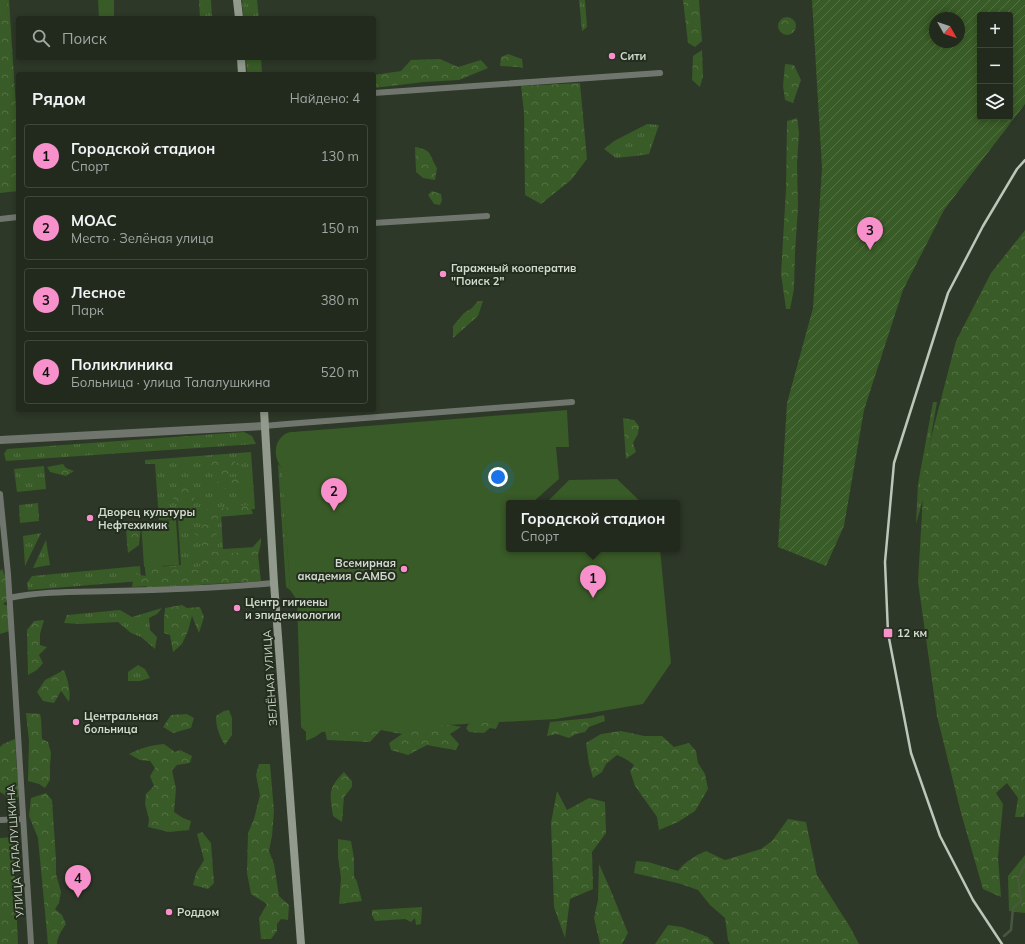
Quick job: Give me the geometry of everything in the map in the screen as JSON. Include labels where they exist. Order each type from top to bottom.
[{"type":"main road","points":[[237,0],[239,16]]},
{"type":"main road","points":[[241,60],[242,72]]},
{"type":"main road","name":"ЗЕЛЁНАЯ УЛИЦА","points":[[264,412],[274,583],[301,944]]},
{"type":"street","points":[[376,94],[660,73]]},
{"type":"street","points":[[376,223],[487,216]]},
{"type":"street","points":[[0,218],[16,217]]},
{"type":"street","points":[[0,440],[264,426],[572,402]]},
{"type":"street","name":"УЛИЦА ТАЛАЛУШКИНА","points":[[0,494],[3,562],[10,598],[31,944]]},
{"type":"street","points":[[10,598],[22,595],[53,593],[188,589],[274,583]]},
{"type":"street","points":[[0,820],[23,819]]},
{"type":"green space","points":[[0,0],[9,0],[16,108],[16,191],[0,193]]},
{"type":"green space","points":[[0,0],[7,0],[8,20],[0,21]]},
{"type":"green space","points":[[98,0],[114,0],[114,16],[99,16]]},
{"type":"green space","points":[[199,0],[211,0],[212,16],[200,16]]},
{"type":"green space","points":[[242,0],[257,0],[259,16],[243,16]]},
{"type":"green space","points":[[579,0],[585,0],[587,27],[582,31]]},
{"type":"green space","points":[[683,0],[699,0],[702,41],[695,47],[688,43]]},
{"type":"green space","points":[[812,0],[1025,0],[1025,104],[1013,120],[1013,12],[977,12],[977,120],[1013,120],[944,210],[903,290],[864,410],[844,526],[826,566],[778,547],[787,403],[813,308],[822,168]]},
{"type":"green space","points":[[787,17],[793,20],[796,26],[793,32],[787,35],[781,32],[778,26],[781,20]]},
{"type":"green space","points":[[702,50],[703,76],[700,87],[692,80],[693,56]]},
{"type":"green space","points":[[508,54],[522,59],[523,68],[500,66],[501,57]]},
{"type":"green space","points":[[440,59],[458,67],[481,60],[488,68],[459,80],[424,82],[376,88],[376,75],[401,71],[411,60]]},
{"type":"green space","points":[[246,60],[261,60],[262,72],[247,72]]},
{"type":"green space","points":[[785,64],[794,65],[801,80],[793,103],[785,100],[783,86]]},
{"type":"green space","points":[[580,83],[587,159],[571,180],[541,204],[525,195],[524,113],[521,86]]},
{"type":"green space","points":[[797,118],[799,133],[797,164],[798,207],[794,289],[790,309],[786,309],[781,274],[786,189],[787,121]]},
{"type":"green space","points":[[647,124],[659,125],[649,154],[616,158],[604,149],[614,141]]},
{"type":"green space","points":[[415,147],[421,148],[430,154],[437,168],[435,180],[423,178],[416,172]]},
{"type":"green space","points":[[432,191],[441,194],[442,200],[440,205],[434,204],[428,195]]},
{"type":"green space","points":[[1025,230],[1025,811],[1024,817],[1015,817],[1018,798],[1007,783],[996,793],[1003,804],[998,857],[1001,897],[983,889],[961,813],[937,716],[918,582],[925,461],[956,341],[991,273]]},
{"type":"green space","points":[[478,301],[483,301],[478,316],[453,338],[453,326],[464,313],[472,308]]},
{"type":"green space","points":[[933,402],[937,402],[927,459],[924,496],[916,524],[918,484]]},
{"type":"green space","name":"Всемирная академия САМБО","points":[[567,410],[569,447],[556,447],[559,479],[535,500],[506,500],[506,552],[660,552],[671,663],[643,704],[556,719],[322,732],[306,741],[306,732],[301,727],[297,600],[290,590],[282,468],[276,454],[279,440],[282,436],[290,432]]},
{"type":"green space","points":[[623,418],[634,420],[639,426],[638,434],[633,443],[636,452],[626,459]]},
{"type":"green space","points":[[244,432],[252,436],[256,444],[6,461],[4,454],[7,449]]},
{"type":"green space","points":[[251,452],[255,509],[221,512],[223,549],[256,547],[258,581],[147,588],[145,568],[181,565],[178,519],[159,520],[155,464],[145,464],[145,460]]},
{"type":"green space","points":[[235,457],[235,464],[239,462],[241,472],[222,476],[219,471],[211,472],[210,459]]},
{"type":"green space","points":[[63,464],[66,468],[74,471],[66,476],[50,472],[47,467]]},
{"type":"green space","points":[[278,464],[282,468],[289,471],[286,522],[290,590],[286,587]]},
{"type":"green space","points":[[44,466],[46,489],[17,492],[14,469]]},
{"type":"green space","points":[[249,475],[254,487],[231,489],[203,488],[202,485],[227,479]]},
{"type":"green space","points":[[617,479],[639,500],[549,500],[569,480]]},
{"type":"green space","points":[[174,488],[187,488],[195,496],[193,504],[183,506],[170,496]]},
{"type":"green space","points":[[38,503],[39,521],[20,523],[19,505]]},
{"type":"green space","points":[[250,505],[253,514],[218,517],[215,552],[233,553],[249,551],[261,538],[258,555],[261,581],[132,587],[134,574],[146,576],[145,567],[155,561],[165,568],[197,570],[204,559],[200,554],[202,546],[200,537],[193,533],[203,526],[197,515],[202,510]]},
{"type":"green space","points":[[176,520],[179,565],[144,567],[141,522]]},
{"type":"green space","points":[[128,521],[134,522],[141,526],[139,545],[128,553],[126,530]]},
{"type":"green space","points":[[41,533],[25,566],[23,536]]},
{"type":"green space","points":[[46,540],[50,565],[33,568]]},
{"type":"green space","points":[[140,566],[141,581],[28,590],[27,583],[32,576]]},
{"type":"green space","points":[[2,569],[6,578],[8,600],[3,604],[10,607],[9,631],[0,634],[0,571]]},
{"type":"green space","points":[[182,605],[187,608],[200,607],[204,617],[199,633],[192,616],[188,631],[182,644],[173,652],[170,635],[164,633],[165,608]]},
{"type":"green space","points":[[162,608],[157,614],[149,618],[150,630],[157,637],[155,649],[141,637],[131,633],[118,622],[80,624],[64,623],[67,615],[120,610],[132,617]]},
{"type":"green space","points":[[44,620],[40,634],[40,645],[47,647],[39,655],[43,663],[37,670],[28,675],[27,630],[34,621]]},
{"type":"green space","points":[[138,665],[145,669],[150,678],[140,681],[128,681],[128,672]]},
{"type":"green space","points":[[64,670],[69,686],[69,702],[61,691],[54,703],[43,701],[37,692],[45,680]]},
{"type":"green space","points":[[229,710],[232,718],[232,735],[225,745],[218,731],[216,716]]},
{"type":"green space","points":[[26,713],[40,714],[42,739],[48,742],[51,753],[50,780],[45,788],[39,784],[28,781],[29,741]]},
{"type":"green space","points":[[187,714],[194,718],[191,728],[173,733],[163,727],[171,715]]},
{"type":"green space","points":[[604,715],[605,721],[589,727],[585,732],[576,734],[569,738],[557,734],[547,736],[550,722],[591,718]]},
{"type":"green space","points":[[427,720],[461,727],[450,734],[459,744],[456,750],[427,745],[408,755],[391,750],[389,743],[402,734],[381,730],[370,742],[327,740],[325,731]]},
{"type":"green space","points":[[472,720],[499,722],[496,729],[490,728],[484,733],[469,732],[466,728]]},
{"type":"green space","points":[[621,731],[644,736],[662,736],[674,747],[689,743],[696,751],[698,763],[705,774],[708,789],[695,811],[678,822],[659,830],[657,817],[635,786],[630,771],[634,765],[617,755],[606,764],[602,772],[593,778],[586,743],[601,734]]},
{"type":"green space","points":[[15,739],[20,794],[13,806],[5,795],[0,792],[0,747],[3,744]]},
{"type":"green space","points":[[164,744],[175,752],[180,750],[192,756],[190,763],[177,765],[172,770],[176,789],[174,812],[191,821],[189,830],[169,832],[148,827],[149,819],[145,804],[146,794],[154,786],[150,776],[155,768],[150,761],[140,760],[129,754],[146,747]]},
{"type":"green space","points":[[259,764],[270,764],[274,811],[269,851],[274,864],[279,896],[289,905],[288,920],[281,919],[277,924],[277,931],[271,939],[261,939],[259,918],[267,904],[251,894],[247,873],[248,833],[254,819],[260,795],[256,775]]},
{"type":"green space","points":[[344,772],[352,781],[352,787],[344,797],[342,822],[333,816],[331,792],[335,783]]},
{"type":"green space","points":[[557,791],[567,810],[589,798],[605,802],[606,833],[592,852],[593,889],[570,899],[565,938],[554,907],[551,823]]},
{"type":"green space","points":[[46,793],[52,800],[56,874],[61,892],[59,903],[55,909],[62,915],[66,924],[61,931],[57,944],[48,944],[38,838],[29,816],[31,798]]},
{"type":"green space","points":[[788,819],[806,822],[817,875],[859,944],[730,944],[728,940],[725,918],[710,905],[698,890],[681,884],[634,873],[636,861],[648,862],[678,871],[690,859],[706,851],[725,860],[761,849],[772,841]]},
{"type":"green space","points":[[202,832],[211,843],[214,883],[208,889],[193,885],[196,873],[204,860],[197,834]]},
{"type":"green space","points":[[13,837],[18,944],[0,944],[0,838]]},
{"type":"green space","points":[[338,839],[351,841],[354,858],[354,876],[362,901],[339,904],[341,878],[338,857]]},
{"type":"green space","points":[[1025,855],[1025,913],[1009,911],[1008,876]]},
{"type":"green space","points":[[599,864],[628,933],[622,944],[600,944],[594,918],[598,900]]},
{"type":"green space","points":[[422,907],[421,924],[416,925],[415,918],[411,922],[405,919],[375,921],[372,915],[372,910]]},
{"type":"green space","points":[[668,925],[682,927],[708,937],[714,944],[655,944]]},
{"type":"waterway","points":[[1004,936],[1011,930],[1013,908],[1021,901],[1018,879],[1025,864]]},
{"type":"railway","points":[[1002,944],[973,900],[940,836],[911,753],[888,633],[885,562],[894,463],[948,293],[983,226],[1017,169],[1025,160]]},
{"type":"place","name":"Сити","points":[[612,56]]},
{"type":"place","name":"Лесное","points":[[870,250]]},
{"type":"place","name":"Гаражный кооператив \"Поиск 2\"","points":[[443,274]]},
{"type":"place","name":"МОАС","points":[[334,511]]},
{"type":"place","name":"Дворец культуры Нефтехимик","points":[[90,518]]},
{"type":"place","name":"Всемирная академия САМБО","points":[[404,569]]},
{"type":"place","name":"Городской стадион","points":[[593,598]]},
{"type":"place","name":"Центр гигиены и эпидемиологии","points":[[237,608]]},
{"type":"place","name":"12 км","points":[[888,633]]},
{"type":"place","name":"Центральная больница","points":[[76,722]]},
{"type":"place","name":"Поликлиника","points":[[78,898]]},
{"type":"place","name":"Роддом","points":[[169,912]]}]
